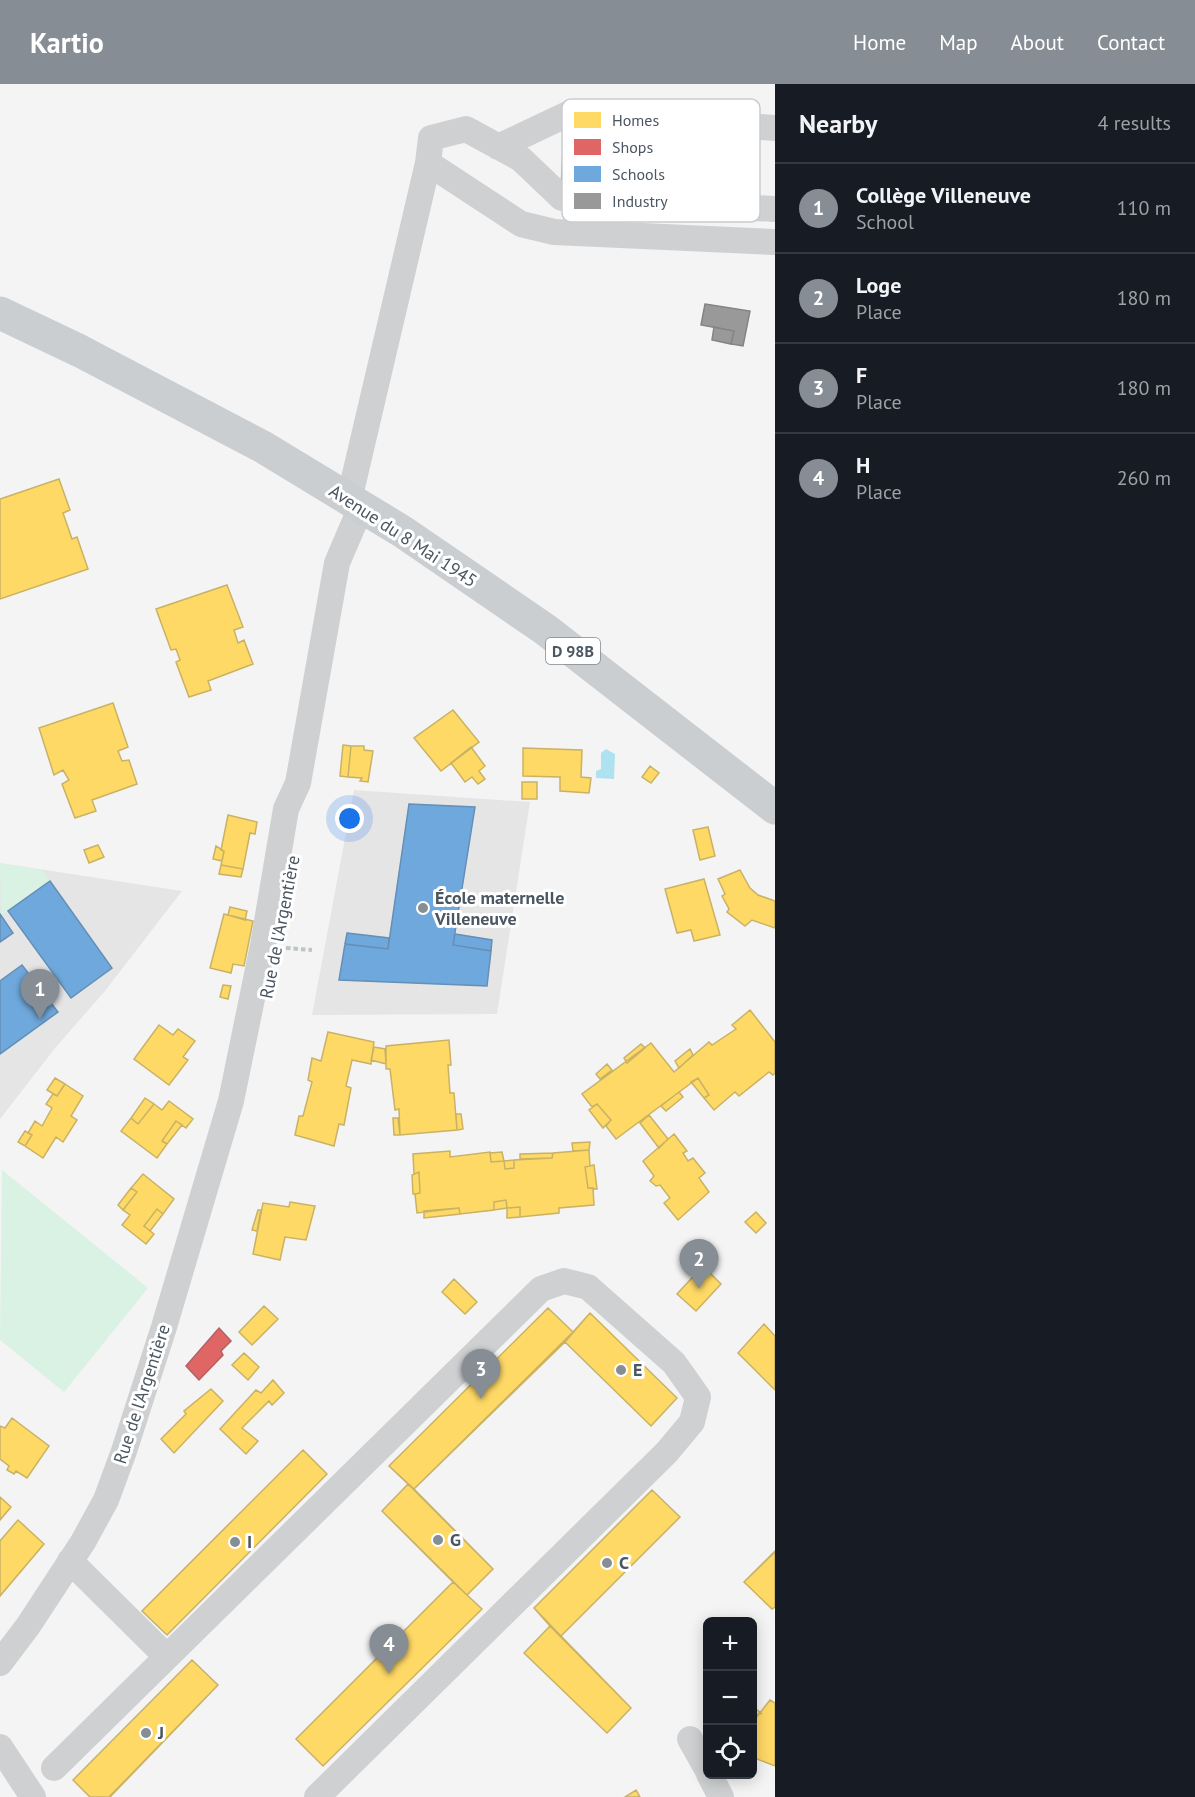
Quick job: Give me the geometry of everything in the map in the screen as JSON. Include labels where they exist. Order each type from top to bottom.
[{"type":"main road","name":"Avenue du 8 Mai 1945","points":[[0,313],[80,351],[263,447],[355,503],[546,630],[775,808]]},
{"type":"street","points":[[498,147],[562,117]]},
{"type":"street","points":[[760,127],[775,128]]},
{"type":"street","name":"Rue de l'Argentière","points":[[0,1663],[28,1626],[106,1500],[164,1327],[231,1101],[263,945],[286,809],[298,783],[337,563],[355,503],[428,163],[431,138],[466,129],[498,147]]},
{"type":"street","points":[[498,147],[521,159],[562,198]]},
{"type":"street","points":[[428,163],[521,224],[554,232],[775,242]]},
{"type":"street","points":[[760,208],[775,209]]},
{"type":"street","name":"Rue de l'Argentière","points":[[231,1101],[254,1050],[278,947],[301,812],[298,783]]},
{"type":"street","points":[[54,1768],[541,1289],[564,1281],[588,1287],[674,1363],[698,1397],[692,1422],[667,1452],[317,1797]]},
{"type":"street","points":[[70,1561],[166,1656]]},
{"type":"street","points":[[690,1739],[703,1764]]},
{"type":"street","points":[[0,1747],[33,1797]]},
{"type":"street","points":[[712,1779],[722,1797]]},
{"type":"path","points":[[278,947],[312,950]]},
{"type":"shaded area","name":"École maternelle Villeneuve","points":[[354,790],[530,802],[497,1014],[312,1015]]},
{"type":"shaded area","points":[[0,863],[182,891],[105,991],[56,1047],[0,1119]]},
{"type":"green space","points":[[0,863],[42,870],[50,881],[1,916]]},
{"type":"green space","points":[[2,1170],[148,1288],[64,1392],[0,1340]]},
{"type":"water","points":[[606,749],[615,754],[614,779],[596,778],[596,771],[601,769],[601,753]]},
{"type":"building: Homes","points":[[59,479],[70,510],[63,513],[72,539],[77,537],[88,569],[0,599],[0,499]]},
{"type":"building: Homes","points":[[227,585],[243,627],[234,630],[238,643],[244,640],[253,664],[208,681],[211,690],[189,697],[176,662],[180,660],[176,649],[171,650],[156,609]]},
{"type":"building: Homes","points":[[113,703],[128,747],[118,751],[122,761],[129,760],[137,784],[92,800],[96,811],[75,818],[62,784],[69,780],[63,770],[54,775],[39,728]]},
{"type":"building: Homes","points":[[453,710],[479,742],[441,771],[414,738]]},
{"type":"building: Homes","points":[[343,745],[351,746],[348,777],[340,776]]},
{"type":"building: Homes","points":[[351,746],[364,746],[364,750],[373,751],[368,782],[360,781],[362,778],[348,777]]},
{"type":"building: Homes","points":[[471,747],[485,766],[479,771],[485,779],[478,784],[472,777],[465,782],[451,763]]},
{"type":"building: Homes","points":[[523,748],[582,750],[581,777],[591,778],[589,793],[560,791],[560,777],[523,776]]},
{"type":"building: Homes","points":[[650,766],[659,773],[651,783],[642,777]]},
{"type":"building: Homes","points":[[522,782],[537,782],[537,799],[522,799]]},
{"type":"building: Homes","points":[[228,815],[257,822],[255,834],[250,833],[243,869],[221,865],[224,851],[221,850]]},
{"type":"building: Homes","points":[[708,827],[715,856],[700,860],[693,830]]},
{"type":"building: Homes","points":[[98,845],[104,857],[89,863],[84,850]]},
{"type":"building: Homes","points":[[216,846],[224,851],[222,861],[213,859]]},
{"type":"building: Homes","points":[[221,865],[243,869],[241,877],[219,874]]},
{"type":"building: Homes","points":[[740,870],[750,888],[758,895],[775,901],[775,928],[752,920],[745,926],[727,912],[729,909],[722,896],[725,894],[718,879]]},
{"type":"building: Homes","points":[[704,879],[720,935],[694,941],[691,930],[677,933],[665,889]]},
{"type":"building: Homes","points":[[230,907],[247,911],[245,920],[228,915]]},
{"type":"building: Homes","points":[[224,914],[253,921],[244,966],[233,964],[231,973],[210,968]]},
{"type":"building: Homes","points":[[223,985],[231,986],[228,999],[220,997]]},
{"type":"building: Homes","points":[[750,1010],[775,1042],[775,1073],[773,1075],[769,1072],[739,1096],[735,1092],[714,1110],[704,1098],[709,1095],[698,1078],[616,1139],[606,1126],[611,1120],[597,1104],[592,1107],[582,1094],[651,1043],[674,1072],[709,1042],[712,1045],[736,1029],[732,1025]]},
{"type":"building: Homes","points":[[159,1025],[173,1035],[178,1029],[195,1041],[183,1057],[188,1060],[169,1085],[134,1059]]},
{"type":"building: Homes","points":[[328,1032],[374,1042],[371,1064],[352,1060],[346,1086],[351,1088],[344,1125],[339,1124],[334,1146],[295,1135],[299,1116],[303,1116],[312,1082],[308,1080],[312,1058],[321,1061]]},
{"type":"building: Homes","points":[[449,1040],[450,1093],[454,1093],[457,1130],[400,1135],[399,1109],[395,1110],[390,1069],[386,1069],[386,1046]]},
{"type":"building: Homes","points":[[641,1044],[645,1048],[627,1063],[624,1058]]},
{"type":"building: Homes","points":[[374,1047],[385,1049],[386,1064],[371,1060]]},
{"type":"building: Homes","points":[[690,1049],[693,1055],[679,1068],[675,1061]]},
{"type":"building: Homes","points":[[607,1064],[612,1070],[600,1079],[596,1074]]},
{"type":"building: Homes","points":[[55,1078],[65,1084],[57,1096],[47,1090]]},
{"type":"building: Homes","points":[[698,1078],[709,1095],[704,1098],[691,1082]]},
{"type":"building: Homes","points":[[65,1084],[83,1096],[71,1116],[77,1120],[63,1142],[56,1137],[43,1158],[25,1146],[32,1135],[28,1133],[35,1121],[42,1126],[52,1108],[46,1104],[53,1094],[57,1096]]},
{"type":"building: Homes","points":[[679,1092],[683,1097],[666,1111],[661,1106]]},
{"type":"building: Homes","points":[[145,1098],[154,1104],[138,1124],[131,1118]]},
{"type":"building: Homes","points":[[169,1101],[193,1119],[186,1128],[176,1121],[162,1141],[167,1144],[157,1158],[121,1131],[131,1118],[138,1124],[154,1104],[162,1110]]},
{"type":"building: Homes","points":[[597,1104],[611,1120],[603,1128],[589,1110]]},
{"type":"building: Homes","points":[[456,1114],[461,1114],[463,1129],[457,1130]]},
{"type":"building: Homes","points":[[649,1115],[668,1139],[659,1148],[640,1123]]},
{"type":"building: Homes","points":[[393,1118],[398,1118],[400,1135],[394,1135]]},
{"type":"building: Homes","points":[[176,1121],[182,1125],[167,1144],[162,1141]]},
{"type":"building: Homes","points":[[25,1131],[32,1135],[25,1146],[18,1142]]},
{"type":"building: Homes","points":[[674,1134],[687,1151],[683,1153],[688,1161],[693,1158],[705,1173],[699,1178],[709,1192],[678,1220],[664,1203],[670,1198],[660,1185],[656,1186],[650,1181],[654,1176],[643,1161]]},
{"type":"building: Homes","points":[[590,1142],[589,1150],[573,1151],[572,1143]]},
{"type":"building: Homes","points":[[589,1150],[590,1166],[585,1167],[588,1188],[593,1188],[594,1205],[559,1208],[559,1213],[520,1217],[520,1207],[507,1208],[506,1200],[494,1202],[494,1210],[460,1214],[459,1208],[417,1213],[415,1194],[420,1193],[419,1172],[414,1174],[413,1154],[450,1151],[450,1157],[490,1152],[491,1162],[504,1161],[505,1169],[514,1168],[514,1160],[552,1158],[553,1153]]},
{"type":"building: Homes","points":[[502,1152],[504,1161],[491,1162],[490,1153]]},
{"type":"building: Homes","points":[[553,1153],[552,1158],[520,1159],[520,1154]]},
{"type":"building: Homes","points":[[514,1160],[514,1168],[505,1169],[504,1161]]},
{"type":"building: Homes","points":[[594,1165],[597,1189],[588,1188],[585,1167]]},
{"type":"building: Homes","points":[[419,1172],[420,1193],[413,1194],[412,1175]]},
{"type":"building: Homes","points":[[143,1174],[174,1199],[163,1214],[157,1209],[144,1226],[154,1234],[146,1244],[122,1225],[130,1215],[123,1210],[137,1192],[131,1188]]},
{"type":"building: Homes","points":[[131,1188],[137,1192],[123,1210],[118,1205]]},
{"type":"building: Homes","points":[[506,1200],[507,1208],[494,1210],[494,1202]]},
{"type":"building: Homes","points":[[290,1202],[315,1206],[306,1240],[285,1237],[280,1260],[253,1254],[263,1203],[289,1207]]},
{"type":"building: Homes","points":[[520,1207],[520,1217],[507,1218],[507,1208]]},
{"type":"building: Homes","points":[[459,1208],[460,1214],[424,1218],[424,1211]]},
{"type":"building: Homes","points":[[157,1209],[163,1214],[150,1231],[144,1226]]},
{"type":"building: Homes","points":[[258,1210],[261,1210],[257,1231],[252,1230]]},
{"type":"building: Homes","points":[[756,1212],[766,1223],[756,1233],[745,1222]]},
{"type":"building: Homes","points":[[703,1266],[721,1284],[696,1311],[677,1294]]},
{"type":"building: Homes","points":[[454,1279],[477,1302],[465,1314],[442,1292]]},
{"type":"building: Homes","points":[[264,1306],[278,1319],[252,1345],[239,1332]]},
{"type":"building: Homes","points":[[548,1308],[573,1332],[590,1313],[677,1398],[651,1426],[565,1342],[414,1489],[493,1569],[467,1595],[482,1609],[323,1766],[296,1739],[453,1582],[382,1511],[408,1484],[389,1466]]},
{"type":"building: Homes","points":[[548,1308],[573,1332],[414,1489],[389,1466]]},
{"type":"building: Homes","name":"E","points":[[590,1313],[677,1398],[651,1426],[565,1342]]},
{"type":"building: Homes","points":[[764,1324],[775,1336],[775,1390],[738,1353]]},
{"type":"building: Homes","points":[[764,1324],[775,1336],[775,1390],[738,1353]]},
{"type":"building: Homes","points":[[244,1353],[259,1367],[248,1380],[232,1365]]},
{"type":"building: Homes","points":[[273,1380],[284,1393],[272,1405],[269,1401],[242,1428],[258,1441],[246,1454],[220,1429],[256,1390],[261,1393]]},
{"type":"building: Homes","points":[[211,1389],[223,1401],[174,1453],[161,1439],[186,1414],[184,1411]]},
{"type":"building: Homes","points":[[12,1418],[49,1446],[27,1478],[16,1471],[14,1474],[7,1470],[9,1466],[0,1459],[0,1426],[5,1428]]},
{"type":"building: Homes","name":"I","points":[[303,1450],[327,1474],[167,1635],[142,1611]]},
{"type":"building: Homes","name":"G","points":[[408,1484],[493,1569],[467,1595],[382,1511]]},
{"type":"building: Homes","name":"C","points":[[652,1490],[680,1517],[561,1636],[631,1708],[607,1733],[524,1653],[550,1626],[534,1608]]},
{"type":"building: Homes","name":"C","points":[[652,1490],[680,1517],[561,1636],[534,1608]]},
{"type":"building: Homes","points":[[0,1497],[11,1507],[0,1520]]},
{"type":"building: Homes","points":[[18,1520],[44,1544],[0,1596],[0,1541]]},
{"type":"building: Homes","points":[[775,1551],[775,1607],[772,1609],[744,1582]]},
{"type":"building: Homes","points":[[775,1552],[775,1607],[772,1609],[744,1582]]},
{"type":"building: Homes","points":[[453,1582],[482,1609],[323,1766],[296,1739]]},
{"type":"building: Homes","points":[[550,1626],[631,1708],[607,1733],[524,1653]]},
{"type":"building: Homes","name":"J","points":[[192,1660],[218,1685],[110,1797],[90,1797],[73,1780]]},
{"type":"building: Homes","name":"J","points":[[192,1660],[218,1685],[109,1797],[90,1797],[73,1780]]},
{"type":"building: Homes","points":[[770,1700],[775,1703],[775,1766],[757,1759],[757,1717]]},
{"type":"building: Homes","points":[[636,1790],[640,1797],[625,1797]]},
{"type":"building: Shops","points":[[219,1328],[231,1341],[221,1351],[223,1355],[199,1380],[186,1366]]},
{"type":"building: Schools","points":[[409,804],[475,807],[453,945],[491,951],[487,986],[339,980],[345,944],[388,949]]},
{"type":"building: Schools","points":[[50,881],[112,968],[71,998],[8,911]]},
{"type":"building: Schools","points":[[0,914],[13,933],[0,942]]},
{"type":"building: Schools","points":[[347,933],[389,938],[388,949],[345,944]]},
{"type":"building: Schools","points":[[455,934],[492,940],[491,951],[453,945]]},
{"type":"building: Schools","points":[[22,965],[58,1012],[0,1054],[0,981]]},
{"type":"building: Industry","points":[[705,304],[750,311],[743,346],[731,344],[734,331],[701,325]]},
{"type":"building: Industry","points":[[714,327],[734,331],[731,344],[712,340]]},
{"type":"place","name":"École maternelle Villeneuve","points":[[423,908]]},
{"type":"place","name":"Collège Villeneuve","points":[[40,1019]]},
{"type":"place","name":"Loge","points":[[699,1289]]},
{"type":"place","name":"E","points":[[621,1370]]},
{"type":"place","name":"F","points":[[481,1399]]},
{"type":"place","name":"G","points":[[438,1540]]},
{"type":"place","name":"I","points":[[235,1542]]},
{"type":"place","name":"C","points":[[607,1563]]},
{"type":"place","name":"H","points":[[389,1674]]},
{"type":"place","name":"J","points":[[146,1733]]}]
